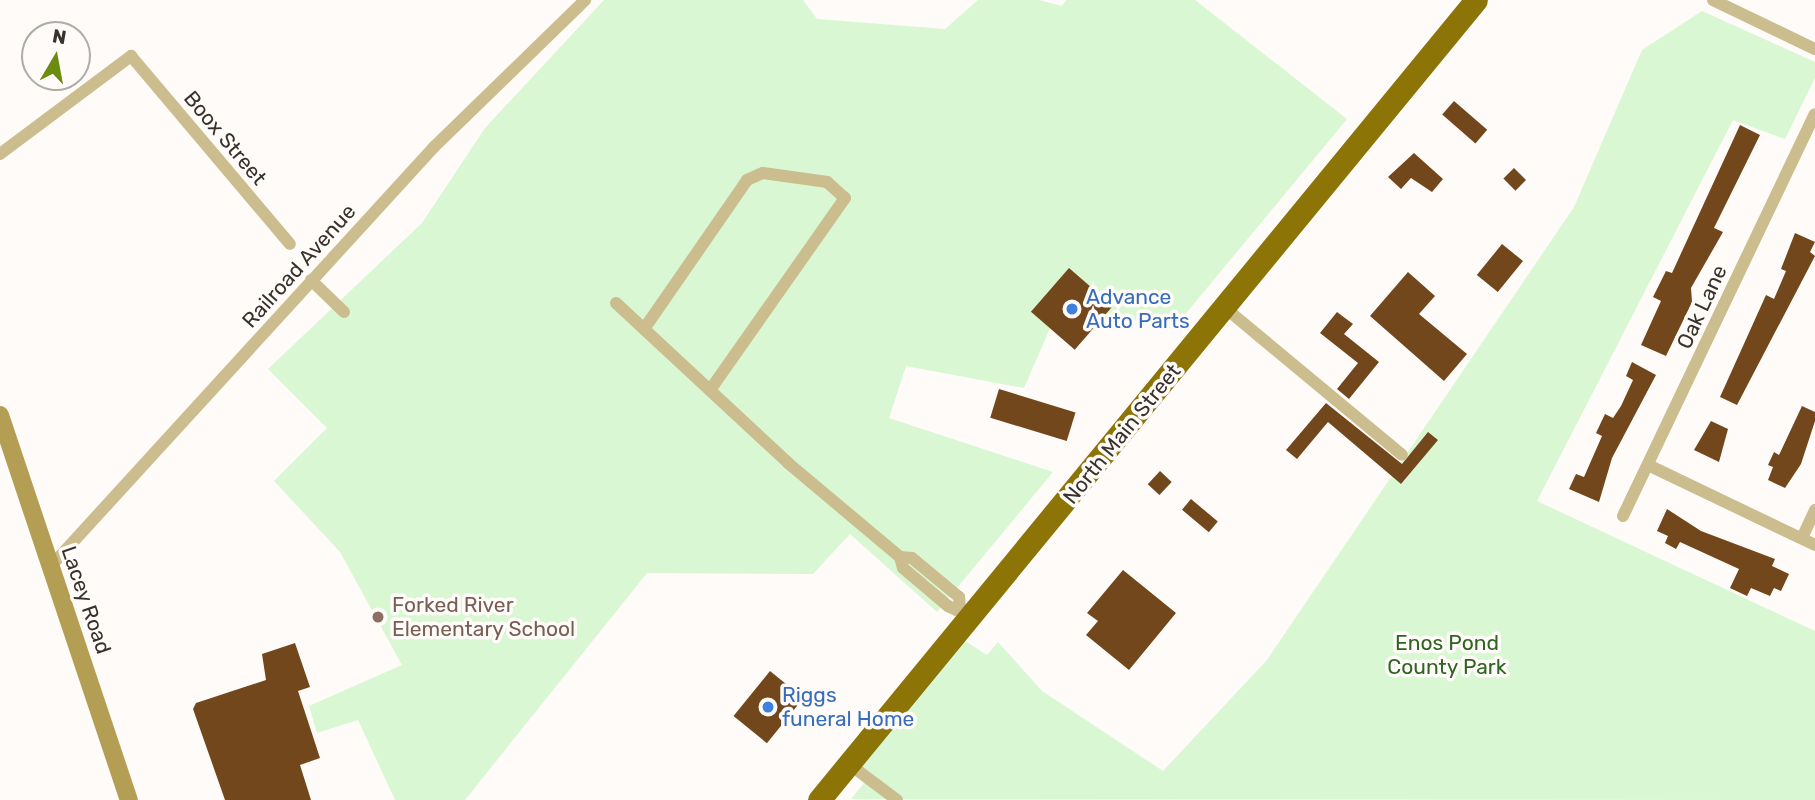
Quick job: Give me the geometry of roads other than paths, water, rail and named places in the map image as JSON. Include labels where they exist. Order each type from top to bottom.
[{"type":"highway","name":"North Main Street","points":[[819,800],[966,612],[1224,307],[1476,0]]},
{"type":"main road","name":"Lacey Road","points":[[0,415],[129,800]]},
{"type":"street","name":"Railroad Avenue","points":[[51,566],[311,279],[461,119],[585,0]]},
{"type":"street","points":[[1713,0],[1815,49]]},
{"type":"street","name":"Boox Street","points":[[0,155],[131,56],[290,244]]},
{"type":"street","name":"Oak Lane","points":[[1623,516],[1815,114]]},
{"type":"street","points":[[644,329],[747,180],[763,173],[827,182],[845,198],[709,390]]},
{"type":"street","points":[[311,279],[344,312]]},
{"type":"street","points":[[616,303],[709,390],[900,557],[912,558],[959,597],[966,612]]},
{"type":"street","points":[[1224,307],[1402,455]]},
{"type":"street","points":[[1648,464],[1815,545]]},
{"type":"street","points":[[1802,538],[1815,510]]},
{"type":"street","points":[[849,764],[897,800]]},
{"type":"place","name":"Advance Auto Parts","points":[[1072,309]]},
{"type":"place","name":"Forked River Elementary School","points":[[378,617]]},
{"type":"place","name":"Riggs funeral Home","points":[[768,707]]},
{"type":"park label","name":"Enos Pond County Park","points":[[1447,655]]}]
